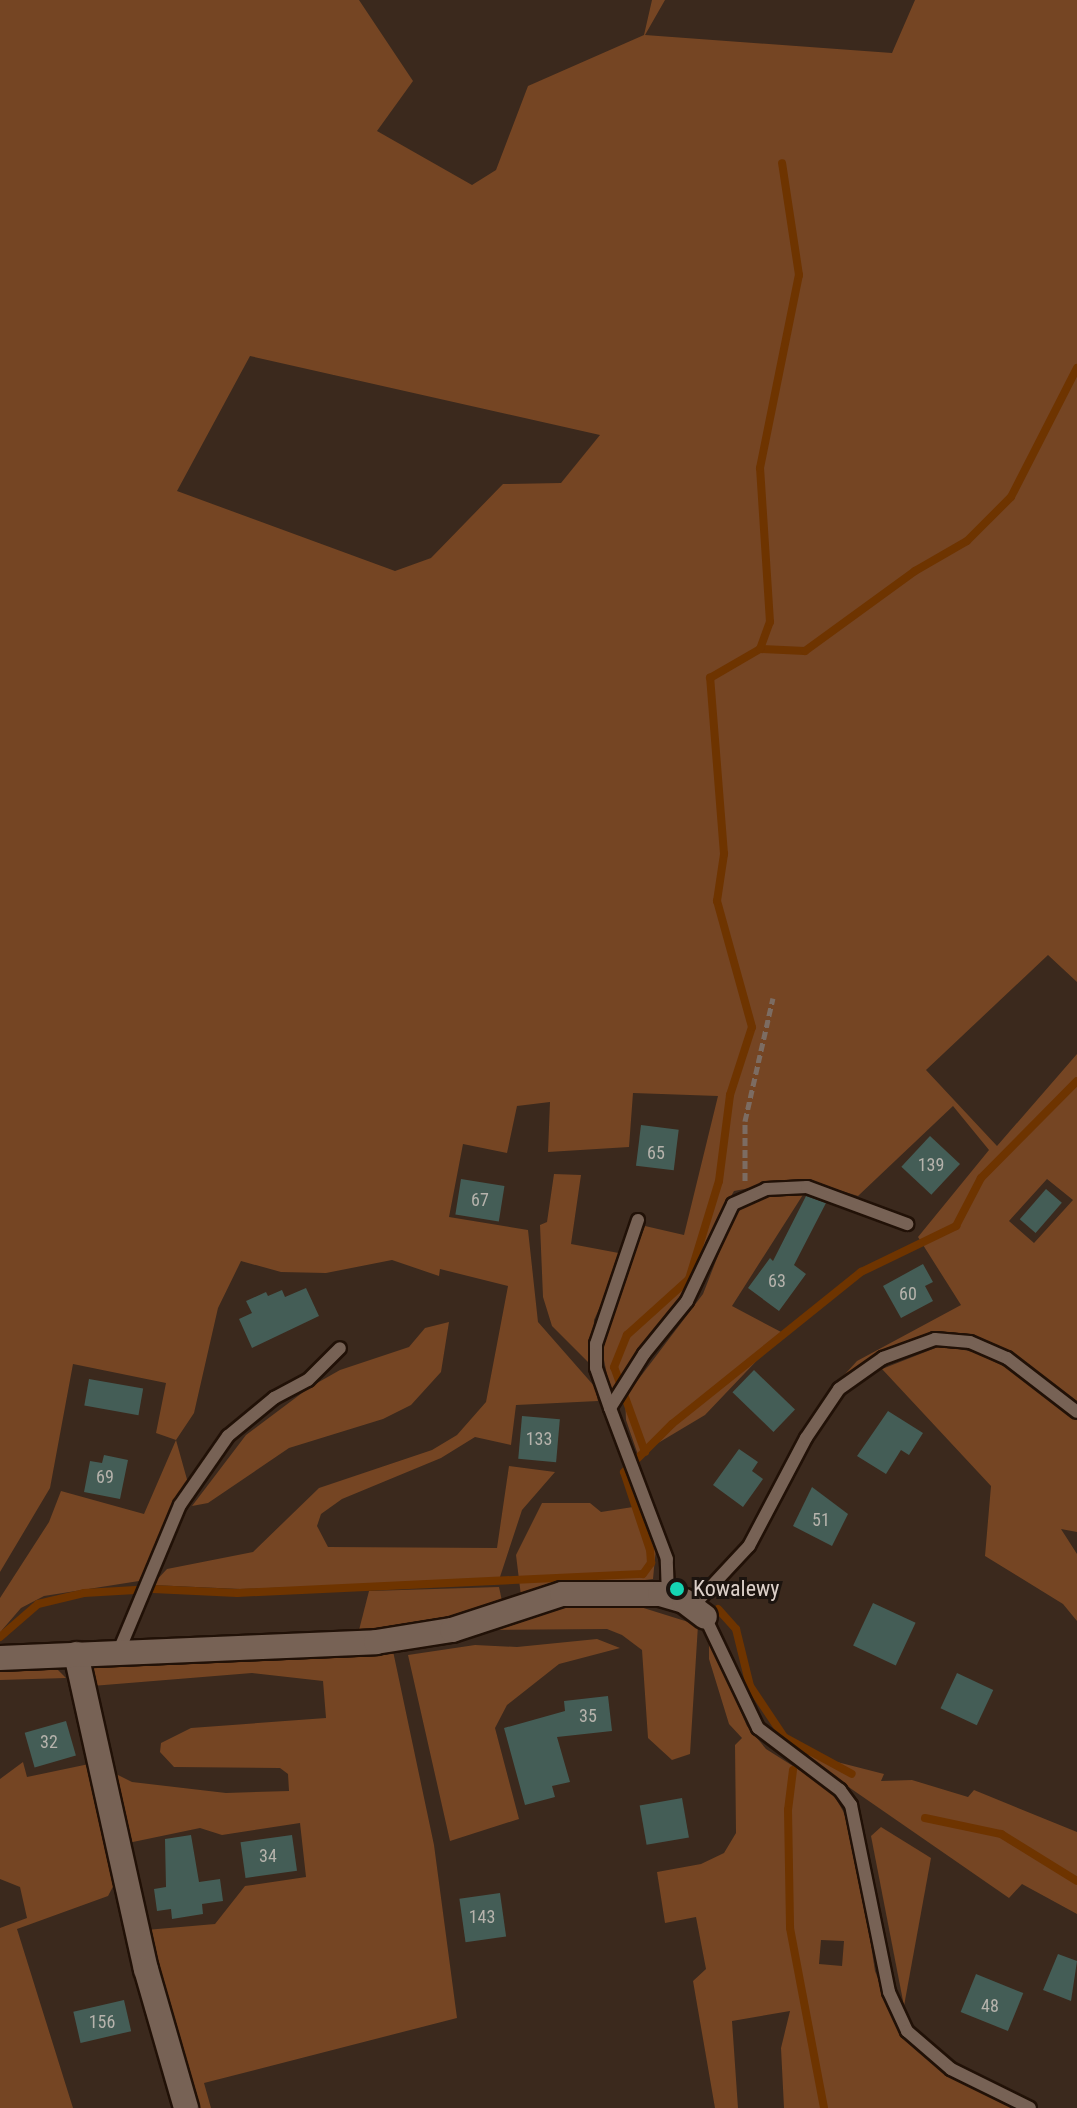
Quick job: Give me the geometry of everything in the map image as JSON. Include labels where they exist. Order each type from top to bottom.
[{"type":"street","points":[[0,1658],[376,1642],[452,1630],[562,1594],[668,1596],[699,1611]]},
{"type":"street","points":[[76,1654],[146,1969],[186,2108]]},
{"type":"lane","points":[[610,1408],[644,1354],[687,1301],[727,1213],[747,1194],[819,1189],[907,1224]]},
{"type":"lane","points":[[638,1220],[596,1344],[596,1368],[667,1559],[668,1596]]},
{"type":"lane","points":[[1030,2108],[951,2069],[907,2031],[889,1992],[851,1805],[840,1790],[758,1728],[699,1611],[749,1546],[806,1438],[839,1389],[883,1358],[935,1339],[970,1342],[1007,1358],[1077,1412]]},
{"type":"lane","points":[[118,1653],[134,1606],[180,1505],[228,1436],[274,1398],[308,1380],[340,1348]]},
{"type":"path","points":[[747,1194],[745,1121],[773,998]]},
{"type":"shaded area","points":[[0,0],[359,0],[413,81],[377,131],[472,185],[496,170],[528,86],[644,35],[652,0],[665,0],[645,35],[892,53],[915,0],[1077,0],[1077,982],[1048,955],[926,1070],[997,1146],[1077,1054],[1077,1403],[1009,1352],[974,1336],[945,1334],[914,1339],[874,1357],[836,1384],[857,1361],[961,1305],[918,1237],[989,1150],[953,1106],[858,1196],[813,1182],[780,1182],[734,1191],[706,1241],[693,1282],[611,1395],[602,1350],[611,1314],[645,1226],[684,1235],[718,1096],[633,1093],[629,1147],[548,1152],[550,1102],[517,1106],[507,1153],[463,1144],[449,1217],[528,1230],[538,1322],[595,1387],[598,1401],[516,1405],[511,1445],[475,1437],[441,1458],[342,1499],[321,1514],[317,1526],[328,1547],[497,1548],[509,1466],[555,1472],[522,1510],[499,1580],[240,1589],[152,1585],[167,1569],[253,1552],[319,1488],[432,1450],[457,1435],[486,1402],[508,1286],[440,1269],[439,1276],[392,1260],[326,1273],[281,1272],[241,1261],[218,1308],[194,1413],[176,1440],[156,1433],[166,1383],[73,1364],[50,1488],[0,1572]],"holes":[[[250,356],[600,435],[561,483],[503,484],[431,558],[395,571],[177,491]],[[1047,1179],[1073,1200],[1034,1243],[1009,1221]]]},
{"type":"shaded area","points":[[554,1174],[581,1175],[571,1244],[624,1254],[594,1320],[593,1367],[552,1326],[543,1297],[540,1225],[547,1222]]},
{"type":"shaded area","points":[[806,1190],[732,1306],[783,1333],[705,1415],[638,1455],[626,1420],[625,1397],[703,1294],[735,1212],[755,1195]]},
{"type":"shaded area","points":[[449,1322],[441,1372],[411,1405],[383,1419],[289,1448],[208,1503],[192,1506],[246,1435],[310,1387],[340,1370],[409,1347],[425,1328]]},
{"type":"shaded area","points":[[943,1345],[977,1353],[1009,1369],[1077,1420],[1077,1532],[1061,1529],[1077,1554],[1077,1621],[1063,1604],[985,1556],[991,1486],[882,1369]]},
{"type":"shaded area","points":[[176,1440],[188,1483],[139,1581],[44,1596],[21,1608],[2,1630],[0,1641],[0,1598],[49,1522],[61,1491],[144,1514]]},
{"type":"shaded area","points":[[542,1503],[590,1503],[601,1512],[633,1507],[656,1548],[653,1579],[521,1596],[516,1555]]},
{"type":"shaded area","points":[[499,1587],[502,1601],[477,1611],[422,1626],[358,1634],[369,1591]]},
{"type":"shaded area","points":[[557,1605],[634,1605],[698,1625],[690,1754],[672,1760],[648,1738],[642,1650],[622,1635],[607,1629],[488,1630]]},
{"type":"shaded area","points":[[709,1638],[747,1726],[766,1749],[831,1790],[843,1811],[855,1841],[875,1971],[899,2033],[939,2067],[1015,2108],[784,2108],[781,2048],[790,2011],[732,2021],[738,2108],[715,2108],[693,1981],[706,1969],[696,1917],[665,1923],[657,1872],[701,1864],[724,1853],[736,1833],[735,1745],[742,1738],[729,1724],[709,1659]],"holes":[[[821,1940],[844,1941],[842,1966],[819,1964]]]},
{"type":"shaded area","points":[[597,1639],[620,1648],[559,1664],[507,1705],[495,1728],[519,1819],[450,1841],[408,1655],[475,1645],[517,1647]]},
{"type":"shaded area","points":[[393,1651],[434,1845],[457,2018],[204,2083],[211,2108],[193,2108],[146,1930],[215,1924],[245,1886],[306,1877],[300,1823],[222,1835],[200,1828],[128,1843],[108,1770],[132,1782],[226,1793],[289,1791],[288,1774],[280,1768],[174,1767],[160,1752],[161,1743],[191,1728],[326,1718],[323,1681],[252,1673],[92,1686],[90,1663]]},
{"type":"shaded area","points":[[53,1665],[66,1678],[0,1680],[0,1669]]},
{"type":"shaded area","points":[[798,1752],[884,1774],[881,1781],[912,1780],[968,1797],[974,1790],[1077,1832],[1077,1914],[1022,1884],[1009,1898]]},
{"type":"shaded area","points":[[23,1762],[27,1777],[89,1764],[116,1881],[108,1896],[17,1929],[73,2108],[0,2108],[0,1928],[27,1918],[20,1887],[0,1879],[0,1779]]},
{"type":"shaded area","points":[[881,1827],[931,1858],[904,2006],[871,1836]]},
{"type":"building","points":[[641,1125],[679,1130],[674,1170],[636,1166]]},
{"type":"building","points":[[930,1136],[960,1164],[931,1195],[901,1167]]},
{"type":"building","points":[[461,1179],[504,1186],[499,1221],[455,1215]]},
{"type":"building","points":[[1046,1189],[1062,1203],[1036,1233],[1020,1219]]},
{"type":"building","points":[[806,1196],[826,1203],[794,1265],[806,1274],[779,1311],[748,1288],[770,1258],[773,1261]]},
{"type":"building","points":[[923,1264],[933,1282],[925,1286],[933,1301],[901,1318],[883,1286]]},
{"type":"building","points":[[306,1288],[319,1316],[252,1348],[239,1319],[252,1313],[246,1301],[266,1292],[268,1296],[282,1290],[285,1297]]},
{"type":"building","points":[[754,1370],[795,1410],[773,1432],[732,1392]]},
{"type":"building","points":[[89,1379],[143,1389],[138,1415],[84,1406]]},
{"type":"building","points":[[888,1411],[923,1433],[909,1455],[901,1450],[886,1474],[857,1456]]},
{"type":"building","points":[[522,1416],[560,1419],[556,1462],[518,1459]]},
{"type":"building","points":[[739,1449],[758,1462],[752,1471],[763,1479],[743,1507],[713,1485]]},
{"type":"building","points":[[104,1455],[128,1460],[120,1499],[84,1492],[90,1461],[102,1463]]},
{"type":"building","points":[[812,1487],[848,1514],[832,1546],[793,1526]]},
{"type":"building","points":[[873,1603],[916,1623],[896,1665],[853,1646]]},
{"type":"building","points":[[957,1673],[993,1690],[977,1725],[941,1708]]},
{"type":"building","points":[[608,1696],[612,1731],[557,1737],[570,1782],[552,1786],[555,1797],[525,1805],[504,1728],[565,1711],[564,1701]]},
{"type":"building","points":[[66,1721],[76,1756],[35,1767],[25,1733]]},
{"type":"building","points":[[682,1798],[689,1837],[647,1845],[640,1805]]},
{"type":"building","points":[[191,1835],[199,1882],[220,1879],[223,1901],[202,1904],[203,1914],[172,1919],[171,1909],[157,1911],[154,1889],[166,1887],[165,1839]]},
{"type":"building","points":[[292,1835],[297,1871],[246,1878],[241,1842]]},
{"type":"building","points":[[500,1893],[506,1937],[466,1942],[459,1899]]},
{"type":"building","points":[[1058,1954],[1077,1961],[1071,2001],[1043,1990]]},
{"type":"building","points":[[976,1974],[1023,1993],[1008,2031],[961,2012]]},
{"type":"building","points":[[124,2000],[131,2031],[81,2043],[73,2012]]},
{"type":"waterway","points":[[645,1452],[614,1367],[627,1335],[689,1279],[719,1181],[730,1095],[752,1027],[717,901],[724,854],[710,678],[760,649],[770,622],[760,468],[799,275],[782,163]]},
{"type":"waterway","points":[[760,649],[805,651],[915,571],[967,541],[1011,497],[1077,368]]},
{"type":"waterway","points":[[0,1637],[38,1604],[84,1593],[153,1589],[237,1593],[643,1574],[651,1563],[650,1550],[624,1472],[672,1424],[861,1272],[956,1226],[981,1178],[1077,1081]]},
{"type":"waterway","points":[[718,1609],[736,1629],[750,1686],[784,1737],[852,1774]]},
{"type":"waterway","points":[[793,1770],[788,1810],[790,1928],[824,2108]]},
{"type":"waterway","points":[[925,1818],[1001,1834],[1077,1881]]},
{"type":"place","name":"Kowalewy","points":[[677,1589]]}]
